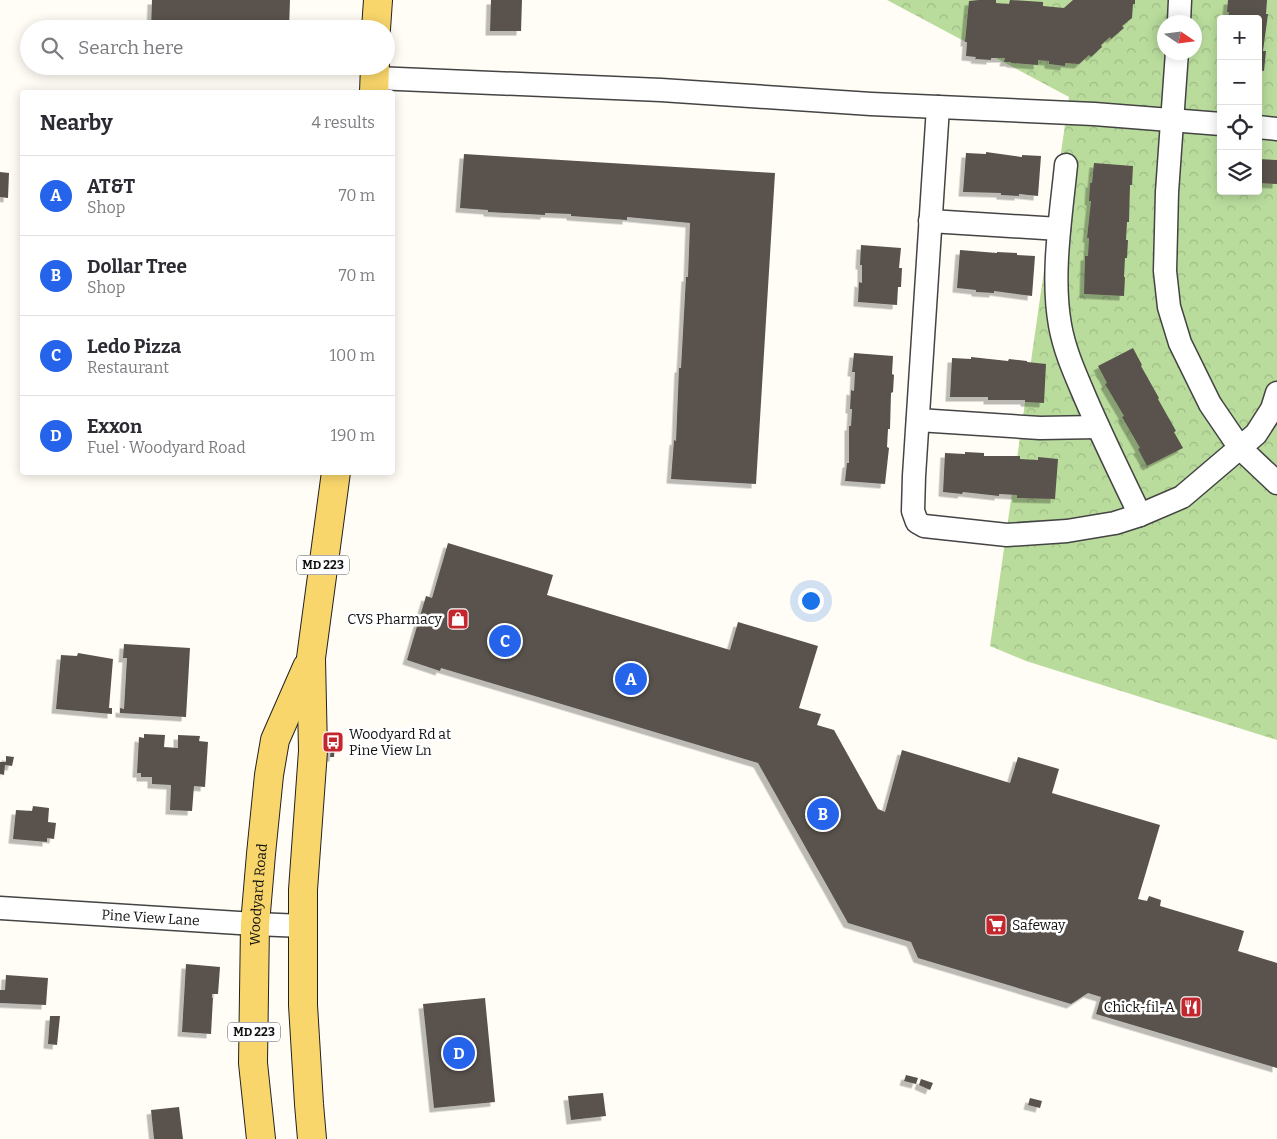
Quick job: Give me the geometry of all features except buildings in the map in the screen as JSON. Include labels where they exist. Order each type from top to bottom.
[{"type":"main road","points":[[377,20],[378,0]]},
{"type":"main road","name":"Woodyard Road","points":[[312,1139],[308,1104],[303,1005],[302,890],[314,751],[311,658],[336,475]]},
{"type":"main road","name":"Woodyard Road","points":[[261,1139],[253,1063],[255,924],[267,795],[275,740],[311,658]]},
{"type":"street","points":[[1179,15],[1180,0]]},
{"type":"street","points":[[1177,60],[1167,192],[1165,271],[1168,307],[1180,343],[1210,404],[1240,448],[1277,483]]},
{"type":"street","points":[[375,79],[661,90],[938,107],[1094,114],[1217,124]]},
{"type":"street","points":[[938,107],[913,511],[917,522],[924,526],[1007,536],[1067,531],[1115,523],[1140,515],[1182,497],[1256,434],[1272,409],[1277,393]]},
{"type":"street","points":[[1262,127],[1277,129]]},
{"type":"street","points":[[1066,166],[1059,228],[1057,283],[1060,325],[1067,356],[1140,515]]},
{"type":"street","points":[[930,221],[1059,228]]},
{"type":"street","points":[[918,420],[1040,428],[1098,427]]},
{"type":"street","name":"Pine View Lane","points":[[0,908],[303,926]]},
{"type":"green space","points":[[887,0],[1277,0],[1277,740],[1026,661],[990,646],[1069,97]]},
{"type":"place","name":"CVS Pharmacy","points":[[458,619]]},
{"type":"place","name":"Ledo Pizza","points":[[505,641]]},
{"type":"place","name":"AT&T","points":[[631,679]]},
{"type":"place","name":"Woodyard Rd at Pine View Ln","points":[[333,742]]},
{"type":"place","name":"Dollar Tree","points":[[823,814]]},
{"type":"place","name":"Safeway","points":[[996,925]]},
{"type":"place","name":"Chick-fil-A","points":[[1191,1007]]},
{"type":"place","name":"Exxon","points":[[459,1053]]}]
